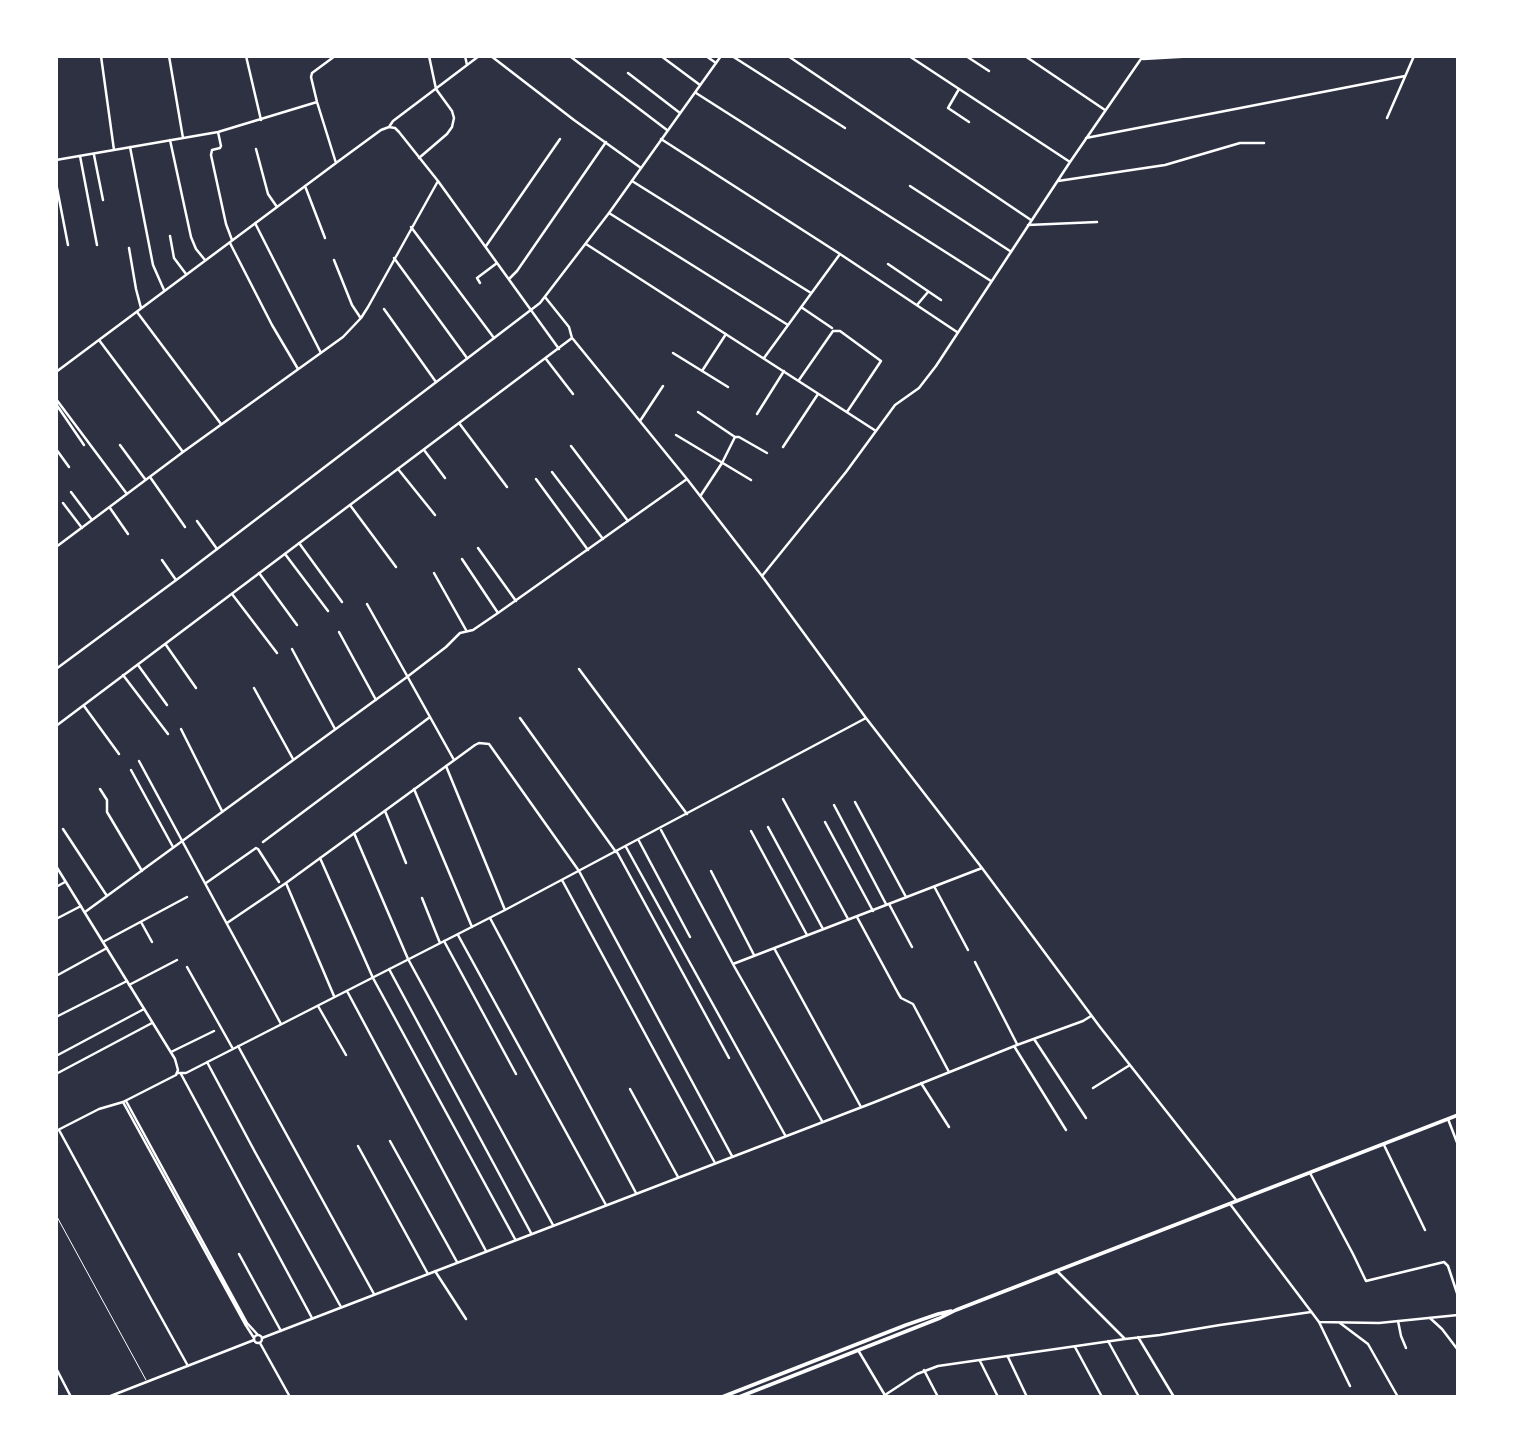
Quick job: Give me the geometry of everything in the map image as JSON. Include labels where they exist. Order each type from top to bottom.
[{"type":"main road","points":[[739,1397],[1458,1115]]},
{"type":"main road","points":[[722,1397],[913,1322],[956,1310]]},
{"type":"street","points":[[101,56],[114,150]]},
{"type":"street","points":[[169,56],[183,138]]},
{"type":"street","points":[[246,56],[261,120]]},
{"type":"street","points":[[335,56],[311,75],[335,163]]},
{"type":"street","points":[[419,158],[447,134],[454,122],[452,111],[436,89],[429,56]]},
{"type":"street","points":[[465,56],[467,65]]},
{"type":"street","points":[[389,127],[393,121],[479,56]]},
{"type":"street","points":[[491,56],[641,168]]},
{"type":"street","points":[[661,56],[700,85]]},
{"type":"street","points":[[706,56],[716,63]]},
{"type":"street","points":[[56,669],[545,297],[609,213],[721,56]]},
{"type":"street","points":[[733,56],[845,128]]},
{"type":"street","points":[[788,56],[1031,220]]},
{"type":"street","points":[[909,56],[1070,162]]},
{"type":"street","points":[[967,56],[989,71]]},
{"type":"street","points":[[1025,56],[1105,110]]},
{"type":"street","points":[[762,576],[846,472],[895,405],[925,380],[1142,57],[1196,56]]},
{"type":"street","points":[[1387,118],[1414,56]]},
{"type":"street","points":[[571,57],[667,130]]},
{"type":"street","points":[[628,73],[680,113]]},
{"type":"street","points":[[1086,138],[1405,76]]},
{"type":"street","points":[[959,89],[948,108],[969,122]]},
{"type":"street","points":[[695,92],[991,281]]},
{"type":"street","points":[[56,160],[218,132],[317,102]]},
{"type":"street","points":[[56,372],[335,163],[389,127],[399,131],[438,181],[559,349]]},
{"type":"street","points":[[218,132],[221,146],[212,150],[211,155],[231,241],[272,326],[298,369]]},
{"type":"street","points":[[485,247],[560,139]]},
{"type":"street","points":[[661,139],[957,332]]},
{"type":"street","points":[[170,141],[191,237],[196,249],[206,260]]},
{"type":"street","points":[[509,279],[606,142]]},
{"type":"street","points":[[1057,181],[1165,165],[1240,143],[1264,143]]},
{"type":"street","points":[[130,147],[153,265],[165,291]]},
{"type":"street","points":[[256,149],[268,194],[277,207]]},
{"type":"street","points":[[94,154],[103,200]]},
{"type":"street","points":[[80,156],[97,245]]},
{"type":"street","points":[[56,547],[343,337],[361,318],[438,181]]},
{"type":"street","points":[[632,181],[811,293]]},
{"type":"street","points":[[56,183],[68,245]]},
{"type":"street","points":[[304,186],[325,237]]},
{"type":"street","points":[[910,186],[1010,252]]},
{"type":"street","points":[[609,213],[788,325]]},
{"type":"street","points":[[1028,225],[1097,222]]},
{"type":"street","points":[[255,223],[321,354]]},
{"type":"street","points":[[411,227],[494,338]]},
{"type":"street","points":[[170,236],[176,262],[186,275]]},
{"type":"street","points":[[586,244],[876,431]]},
{"type":"street","points":[[129,248],[141,308]]},
{"type":"street","points":[[764,358],[840,254]]},
{"type":"street","points":[[394,258],[467,358]]},
{"type":"street","points":[[334,260],[352,305],[361,318]]},
{"type":"street","points":[[480,283],[477,278],[498,263]]},
{"type":"street","points":[[888,264],[941,300]]},
{"type":"street","points":[[917,305],[928,292]]},
{"type":"street","points":[[545,297],[569,327],[572,338],[701,496],[1091,1016],[1237,1201]]},
{"type":"street","points":[[801,307],[832,328]]},
{"type":"street","points":[[384,309],[436,382]]},
{"type":"street","points":[[137,312],[222,424]]},
{"type":"street","points":[[799,381],[833,331],[840,331],[881,361],[847,412]]},
{"type":"street","points":[[702,371],[726,334]]},
{"type":"street","points":[[56,726],[572,338]]},
{"type":"street","points":[[99,340],[183,452]]},
{"type":"street","points":[[673,354],[728,387]]},
{"type":"street","points":[[545,359],[573,394]]},
{"type":"street","points":[[757,414],[784,371]]},
{"type":"street","points":[[640,421],[663,386]]},
{"type":"street","points":[[782,447],[818,394]]},
{"type":"street","points":[[56,401],[84,446]]},
{"type":"street","points":[[56,401],[127,494]]},
{"type":"street","points":[[698,412],[735,437],[739,436],[767,453]]},
{"type":"street","points":[[459,423],[507,487]]},
{"type":"street","points":[[676,435],[751,480]]},
{"type":"street","points":[[701,496],[735,437]]},
{"type":"street","points":[[120,445],[146,480]]},
{"type":"street","points":[[571,446],[628,521]]},
{"type":"street","points":[[56,449],[69,467]]},
{"type":"street","points":[[423,450],[445,478]]},
{"type":"street","points":[[398,468],[435,515]]},
{"type":"street","points":[[552,472],[603,539]]},
{"type":"street","points":[[150,477],[185,527]]},
{"type":"street","points":[[536,479],[588,550]]},
{"type":"street","points":[[85,912],[446,648],[460,633],[473,630],[516,601],[687,479]]},
{"type":"street","points":[[71,492],[92,520]]},
{"type":"street","points":[[63,503],[82,528]]},
{"type":"street","points":[[350,505],[396,567]]},
{"type":"street","points":[[110,507],[128,534]]},
{"type":"street","points":[[197,521],[217,549]]},
{"type":"street","points":[[299,543],[342,602]]},
{"type":"street","points":[[478,548],[516,601]]},
{"type":"street","points":[[285,554],[328,611]]},
{"type":"street","points":[[462,559],[498,613]]},
{"type":"street","points":[[162,560],[176,580]]},
{"type":"street","points":[[259,573],[297,625]]},
{"type":"street","points":[[434,573],[466,630]]},
{"type":"street","points":[[232,594],[277,653]]},
{"type":"street","points":[[367,604],[454,760]]},
{"type":"street","points":[[339,632],[376,699]]},
{"type":"street","points":[[165,644],[196,688]]},
{"type":"street","points":[[292,649],[335,729]]},
{"type":"street","points":[[137,664],[167,705]]},
{"type":"street","points":[[579,669],[687,814]]},
{"type":"street","points":[[123,675],[168,734]]},
{"type":"street","points":[[254,688],[293,759]]},
{"type":"street","points":[[83,705],[119,754]]},
{"type":"street","points":[[263,842],[430,717]]},
{"type":"street","points":[[520,718],[616,852],[729,1058]]},
{"type":"street","points":[[188,1366],[58,1130],[207,1062],[373,978],[579,872],[866,718]]},
{"type":"street","points":[[181,729],[222,812]]},
{"type":"street","points":[[227,923],[454,760],[479,743],[489,744],[579,872],[732,1156]]},
{"type":"street","points":[[139,761],[281,1024]]},
{"type":"street","points":[[446,766],[505,910]]},
{"type":"street","points":[[131,770],[173,848]]},
{"type":"street","points":[[100,789],[107,800],[107,812],[142,871]]},
{"type":"street","points":[[414,789],[472,927]]},
{"type":"street","points":[[783,799],[848,920]]},
{"type":"street","points":[[855,802],[906,898]]},
{"type":"street","points":[[834,805],[912,947]]},
{"type":"street","points":[[385,811],[407,863]]},
{"type":"street","points":[[825,822],[873,911]]},
{"type":"street","points":[[768,827],[824,930]]},
{"type":"street","points":[[660,828],[822,1121]]},
{"type":"street","points":[[64,829],[107,896]]},
{"type":"street","points":[[751,831],[807,936]]},
{"type":"street","points":[[354,833],[408,959],[553,1225]]},
{"type":"street","points":[[638,840],[690,937]]},
{"type":"street","points":[[626,847],[785,1135]]},
{"type":"street","points":[[206,883],[256,848],[279,882]]},
{"type":"street","points":[[320,858],[373,978],[515,1239]]},
{"type":"street","points":[[56,866],[171,1052],[179,1074],[312,1318]]},
{"type":"street","points":[[733,964],[982,868]]},
{"type":"street","points":[[711,871],[754,955]]},
{"type":"street","points":[[562,880],[715,1163]]},
{"type":"street","points":[[56,887],[66,882]]},
{"type":"street","points":[[286,883],[335,997]]},
{"type":"street","points":[[935,887],[968,950]]},
{"type":"street","points":[[103,942],[187,897]]},
{"type":"street","points":[[422,898],[442,942],[516,1074]]},
{"type":"street","points":[[56,919],[81,906]]},
{"type":"street","points":[[857,917],[901,998],[913,1004],[949,1072]]},
{"type":"street","points":[[490,918],[636,1194]]},
{"type":"street","points":[[141,922],[152,942]]},
{"type":"street","points":[[458,934],[606,1205]]},
{"type":"street","points":[[56,976],[107,948]]},
{"type":"street","points":[[774,948],[861,1107]]},
{"type":"street","points":[[56,1017],[177,960]]},
{"type":"street","points":[[975,962],[1015,1046],[1066,1130]]},
{"type":"street","points":[[187,967],[233,1049]]},
{"type":"street","points":[[389,969],[531,1234]]},
{"type":"street","points":[[347,991],[486,1251]]},
{"type":"street","points":[[318,1006],[346,1055]]},
{"type":"street","points":[[56,1056],[144,1009]]},
{"type":"street","points":[[108,1397],[1091,1016]]},
{"type":"street","points":[[56,1074],[153,1023]]},
{"type":"street","points":[[171,1052],[214,1031]]},
{"type":"street","points":[[1034,1038],[1086,1118]]},
{"type":"street","points":[[238,1046],[374,1294]]},
{"type":"street","points":[[207,1062],[341,1307]]},
{"type":"street","points":[[1093,1088],[1130,1065]]},
{"type":"street","points":[[921,1083],[949,1127]]},
{"type":"street","points":[[630,1089],[678,1177]]},
{"type":"street","points":[[125,1101],[244,1324],[257,1343],[260,1342],[290,1397]]},
{"type":"street","points":[[1448,1119],[1458,1145]]},
{"type":"street","points":[[390,1141],[457,1262]]},
{"type":"street","points":[[1383,1144],[1425,1230]]},
{"type":"street","points":[[358,1146],[428,1273]]},
{"type":"street","points":[[1310,1173],[1366,1281],[1444,1262],[1448,1266],[1458,1296]]},
{"type":"street","points":[[1230,1204],[1319,1322],[1349,1387]]},
{"type":"street","points":[[239,1254],[281,1331]]},
{"type":"street","points":[[435,1271],[466,1319]]},
{"type":"street","points":[[1057,1271],[1125,1339]]},
{"type":"street","points":[[859,1350],[886,1396],[923,1370],[938,1366],[1312,1312]]},
{"type":"street","points":[[1319,1322],[1398,1321],[1458,1315]]},
{"type":"street","points":[[1430,1318],[1458,1350]]},
{"type":"street","points":[[1398,1321],[1406,1348]]},
{"type":"street","points":[[1340,1323],[1368,1343],[1398,1397]]},
{"type":"street","points":[[1138,1337],[1174,1397]]},
{"type":"street","points":[[260,1342],[262,1338]]},
{"type":"street","points":[[1108,1341],[1139,1397]]},
{"type":"street","points":[[1075,1347],[1102,1397]]},
{"type":"street","points":[[1008,1357],[1027,1397]]},
{"type":"street","points":[[980,1361],[998,1397]]},
{"type":"street","points":[[56,1368],[71,1397]]},
{"type":"street","points":[[923,1370],[938,1397]]},
{"type":"lane","points":[[56,1215],[147,1382]]}]
